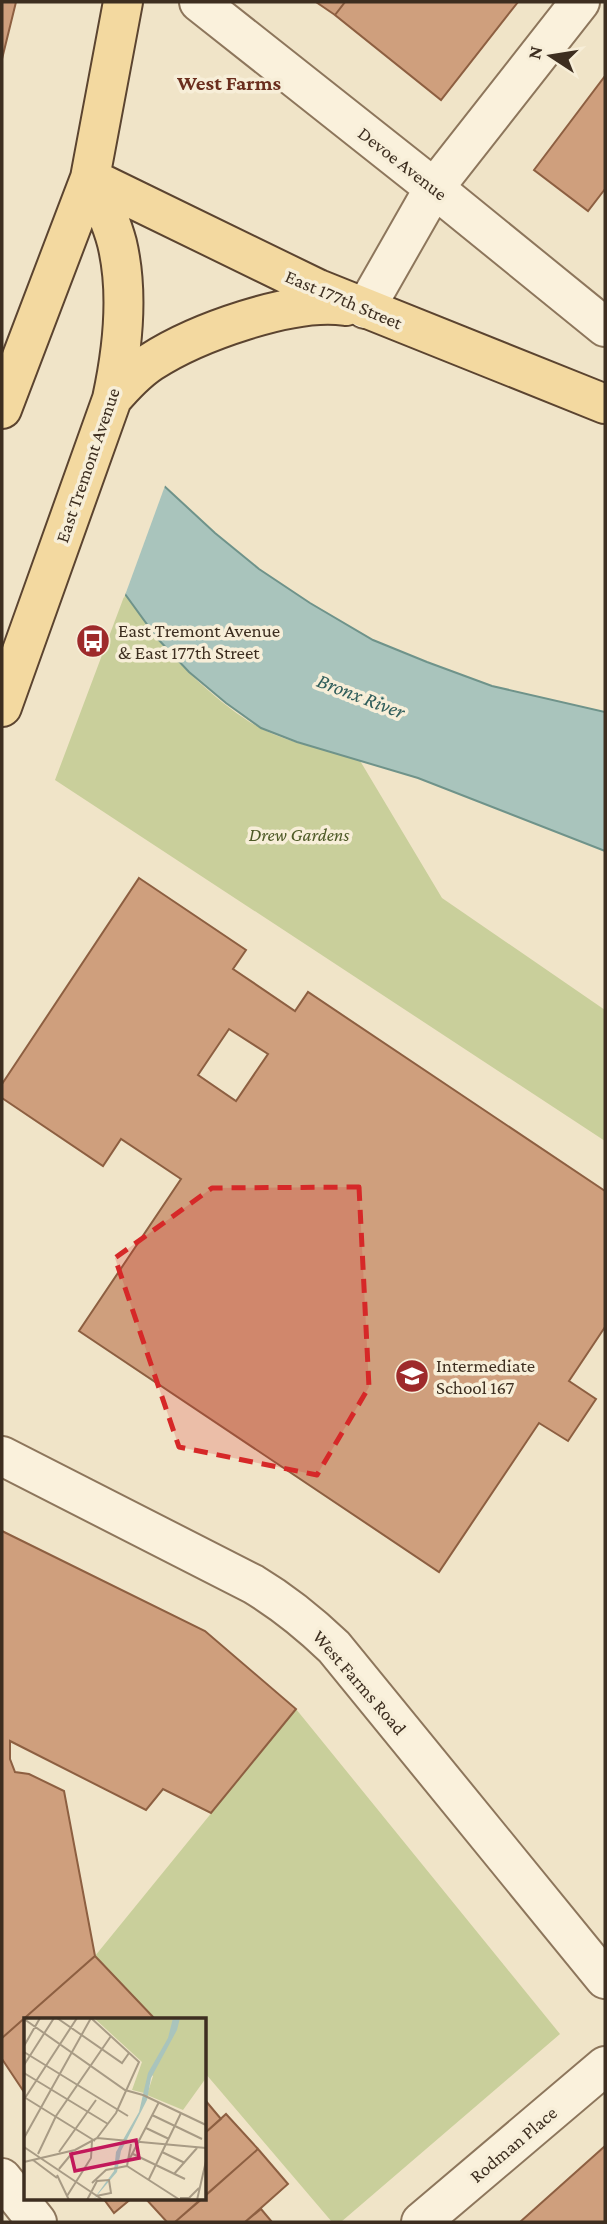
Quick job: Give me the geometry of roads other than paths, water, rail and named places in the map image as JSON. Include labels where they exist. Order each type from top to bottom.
[{"type":"main road","points":[[2,409],[90,178],[123,2]]},
{"type":"main road","name":"East 177th Street","points":[[90,178],[279,271],[365,309],[605,404]]},
{"type":"main road","name":"East Tremont Avenue","points":[[2,707],[112,399],[118,371],[123,320],[121,265],[109,220],[90,178]]},
{"type":"main road","points":[[112,399],[135,373],[151,362],[197,338],[233,325],[292,308],[340,305],[365,309]]},
{"type":"street","name":"Devoe Avenue","points":[[199,2],[605,327]]},
{"type":"street","points":[[365,309],[434,188],[580,2]]},
{"type":"street","name":"West Farms Road","points":[[2,1456],[253,1584],[309,1622],[334,1647],[605,1979]]},
{"type":"street","name":"Rodman Place","points":[[421,2222],[605,2066]]},
{"type":"street","points":[[2,2178],[37,2222]]},
{"type":"water","name":"Bronx River","points":[[2,336],[215,533],[259,569],[310,603],[373,640],[427,662],[492,686],[605,712],[605,851],[418,778],[297,742],[261,728],[189,672],[157,638],[125,594]]},
{"type":"place","name":"East Tremont Avenue & East 177th Street","points":[[93,641]]},
{"type":"place","name":"Intermediate School 167","points":[[412,1376]]},
{"type":"district","name":"West Farms","points":[[229,83]]},
{"type":"park label","name":"Drew Gardens","points":[[299,834]]}]
